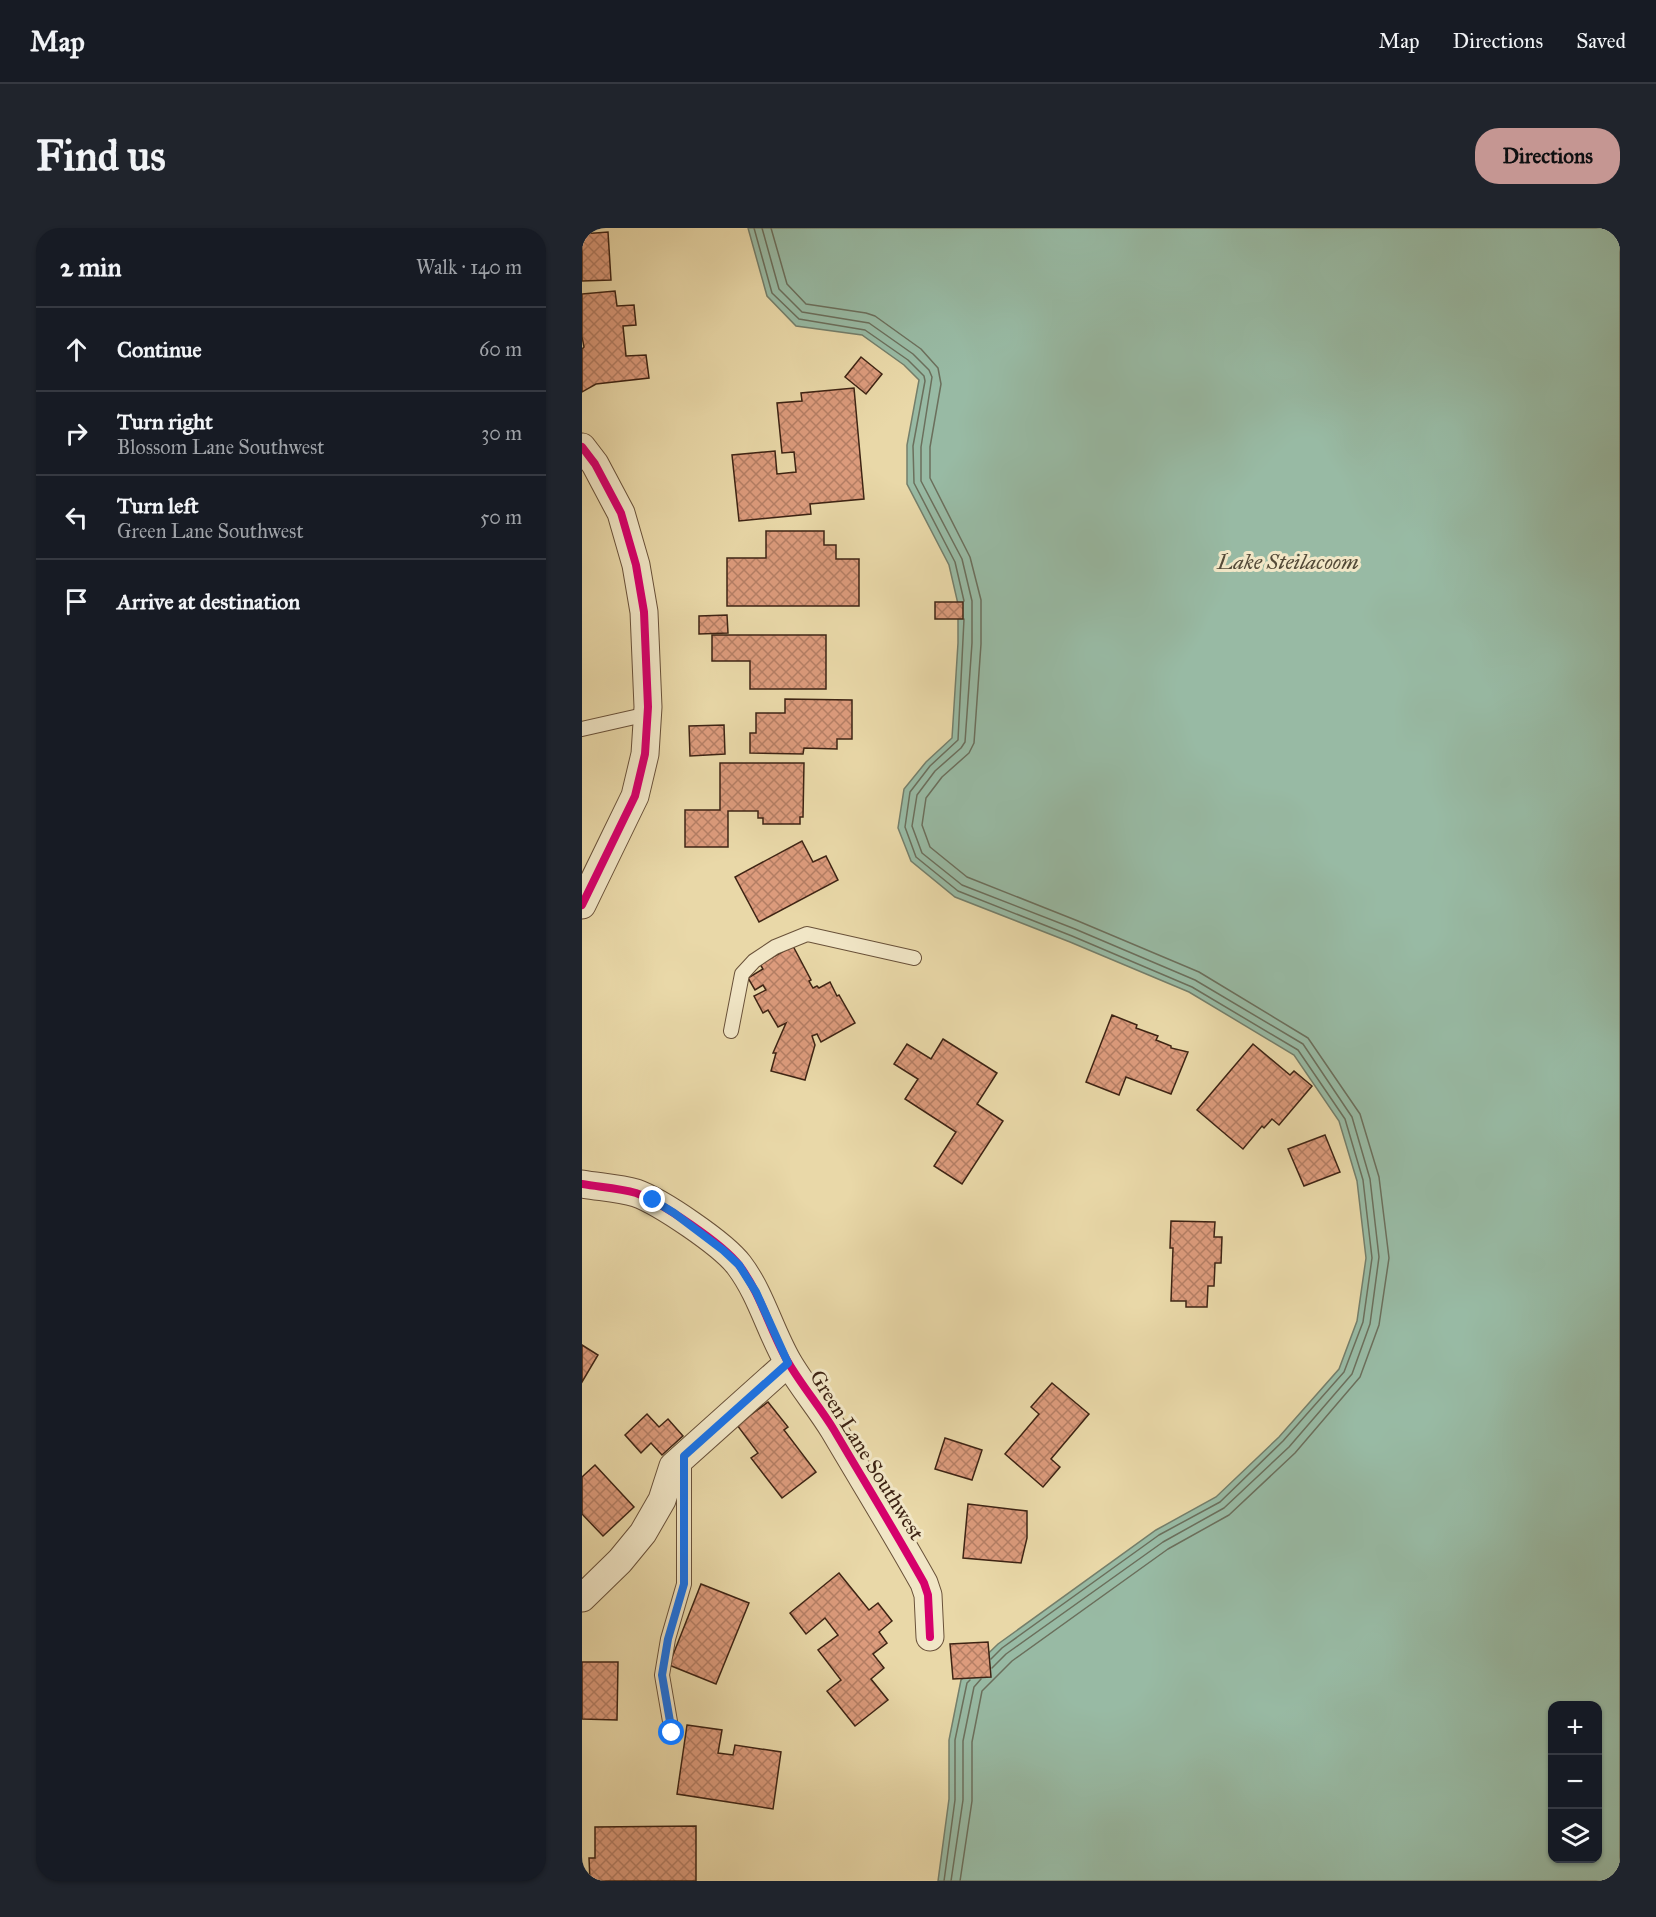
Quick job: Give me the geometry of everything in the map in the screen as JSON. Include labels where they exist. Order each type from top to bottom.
[{"type":"street","points":[[582,447],[621,513],[636,565],[644,612],[648,714],[645,754],[635,796],[582,905]]},
{"type":"street","name":"Green Lane Southwest","points":[[582,1184],[634,1193],[653,1200],[723,1250],[739,1265],[756,1292],[788,1363],[833,1429],[880,1505],[924,1583],[928,1595],[930,1637]]},
{"type":"street","points":[[582,1598],[620,1561],[643,1533],[662,1500],[673,1466],[788,1363]]},
{"type":"lane","points":[[582,729],[648,714]]},
{"type":"lane","points":[[731,1031],[742,974],[754,961],[776,947],[807,934],[914,958]]},
{"type":"lane","points":[[672,1733],[662,1675],[668,1639],[684,1584],[684,1456]]},
{"type":"water","name":"Lake Steilacoom","points":[[748,228],[1620,228],[1620,1881],[938,1881],[949,1799],[949,1740],[961,1680],[998,1644],[1156,1530],[1216,1497],[1279,1437],[1339,1369],[1357,1321],[1366,1258],[1357,1181],[1339,1121],[1294,1055],[1189,992],[955,897],[911,861],[898,828],[904,789],[926,762],[952,738],[958,643],[958,604],[949,565],[907,484],[907,445],[919,380],[904,365],[862,335],[796,326],[767,296]]},
{"type":"building","points":[[608,232],[611,280],[582,281],[582,234]]},
{"type":"building","points":[[615,291],[617,306],[634,305],[636,325],[623,326],[626,356],[646,355],[649,378],[596,384],[582,392],[582,349],[584,347],[582,294]]},
{"type":"building","points":[[861,357],[882,374],[866,394],[845,377]]},
{"type":"building","points":[[854,388],[864,499],[810,504],[811,514],[739,521],[732,455],[775,451],[777,474],[796,472],[794,452],[782,453],[777,403],[802,401],[801,393]]},
{"type":"building","points":[[766,531],[824,531],[824,545],[836,545],[836,559],[859,559],[859,606],[727,606],[727,558],[766,558]]},
{"type":"building","points":[[935,602],[963,602],[963,619],[935,619]]},
{"type":"building","points":[[727,615],[728,633],[699,634],[699,616]]},
{"type":"building","points":[[712,635],[826,635],[826,689],[750,689],[750,661],[712,661]]},
{"type":"building","points":[[785,699],[852,700],[852,739],[837,739],[837,749],[804,748],[803,754],[750,753],[750,733],[756,733],[756,713],[785,713]]},
{"type":"building","points":[[724,725],[725,754],[690,756],[689,726]]},
{"type":"building","points":[[720,763],[804,763],[803,817],[800,817],[800,824],[763,824],[763,818],[758,818],[758,811],[728,811],[728,847],[685,847],[685,810],[720,810]]},
{"type":"building","points":[[802,841],[813,862],[826,856],[838,880],[759,922],[735,877]]},
{"type":"building","points":[[793,946],[813,988],[817,986],[819,988],[830,982],[855,1023],[821,1042],[817,1034],[812,1036],[815,1045],[805,1080],[771,1071],[776,1053],[773,1053],[786,1023],[778,1027],[768,1010],[763,1013],[754,996],[766,990],[763,985],[755,990],[748,978],[763,969],[760,964]]},
{"type":"building","points":[[1112,1015],[1137,1025],[1136,1028],[1158,1036],[1156,1040],[1171,1048],[1188,1052],[1171,1094],[1126,1077],[1119,1095],[1086,1082]]},
{"type":"building","points":[[943,1039],[997,1073],[977,1104],[1003,1121],[962,1184],[934,1166],[956,1132],[905,1099],[918,1079],[894,1064],[907,1044],[931,1059]]},
{"type":"building","points":[[1253,1044],[1290,1075],[1294,1071],[1312,1086],[1279,1125],[1272,1119],[1264,1128],[1262,1126],[1243,1149],[1197,1110]]},
{"type":"building","points":[[1325,1135],[1340,1172],[1304,1186],[1288,1149]]},
{"type":"building","points":[[1171,1221],[1215,1222],[1214,1237],[1222,1237],[1221,1263],[1215,1263],[1214,1286],[1208,1286],[1207,1307],[1186,1307],[1186,1301],[1171,1301],[1173,1248],[1170,1248]]},
{"type":"building","points":[[582,1345],[598,1355],[582,1382]]},
{"type":"building","points":[[1052,1383],[1089,1414],[1051,1459],[1060,1467],[1043,1487],[1005,1454],[1039,1414],[1031,1407]]},
{"type":"building","points":[[768,1402],[788,1427],[784,1430],[816,1472],[782,1498],[751,1458],[758,1453],[737,1425]]},
{"type":"building","points":[[647,1414],[659,1427],[668,1419],[683,1436],[662,1455],[651,1443],[641,1453],[625,1435]]},
{"type":"building","points":[[945,1438],[982,1450],[972,1480],[935,1469]]},
{"type":"building","points":[[595,1465],[634,1507],[603,1536],[582,1514],[582,1477]]},
{"type":"building","points":[[968,1504],[1027,1511],[1027,1538],[1021,1563],[963,1558]]},
{"type":"building","points":[[839,1573],[869,1610],[878,1603],[892,1621],[879,1632],[887,1643],[873,1654],[884,1668],[871,1679],[888,1700],[855,1726],[827,1691],[841,1680],[818,1650],[838,1635],[825,1618],[806,1634],[790,1613]]},
{"type":"building","points":[[701,1584],[749,1603],[716,1684],[669,1665]]},
{"type":"building","points":[[988,1642],[991,1677],[953,1679],[950,1644]]},
{"type":"building","points":[[582,1662],[618,1662],[617,1720],[582,1719]]},
{"type":"building","points":[[687,1725],[722,1730],[718,1753],[733,1755],[735,1745],[781,1752],[773,1809],[677,1794]]},
{"type":"building","points":[[696,1826],[696,1881],[590,1881],[589,1858],[595,1858],[595,1827]]},
{"type":"cycle path","points":[[582,447],[595,464],[621,513],[636,565],[644,612],[648,707],[645,754],[635,796],[582,905]]},
{"type":"cycle path","points":[[582,1184],[629,1191],[647,1198],[706,1235],[739,1265],[747,1276],[788,1362],[834,1430],[924,1583],[928,1595],[930,1637]]},
{"type":"route","points":[[653,1200],[723,1250],[739,1265],[756,1292],[788,1363],[684,1456],[684,1584],[668,1639],[662,1675],[672,1733]]}]
